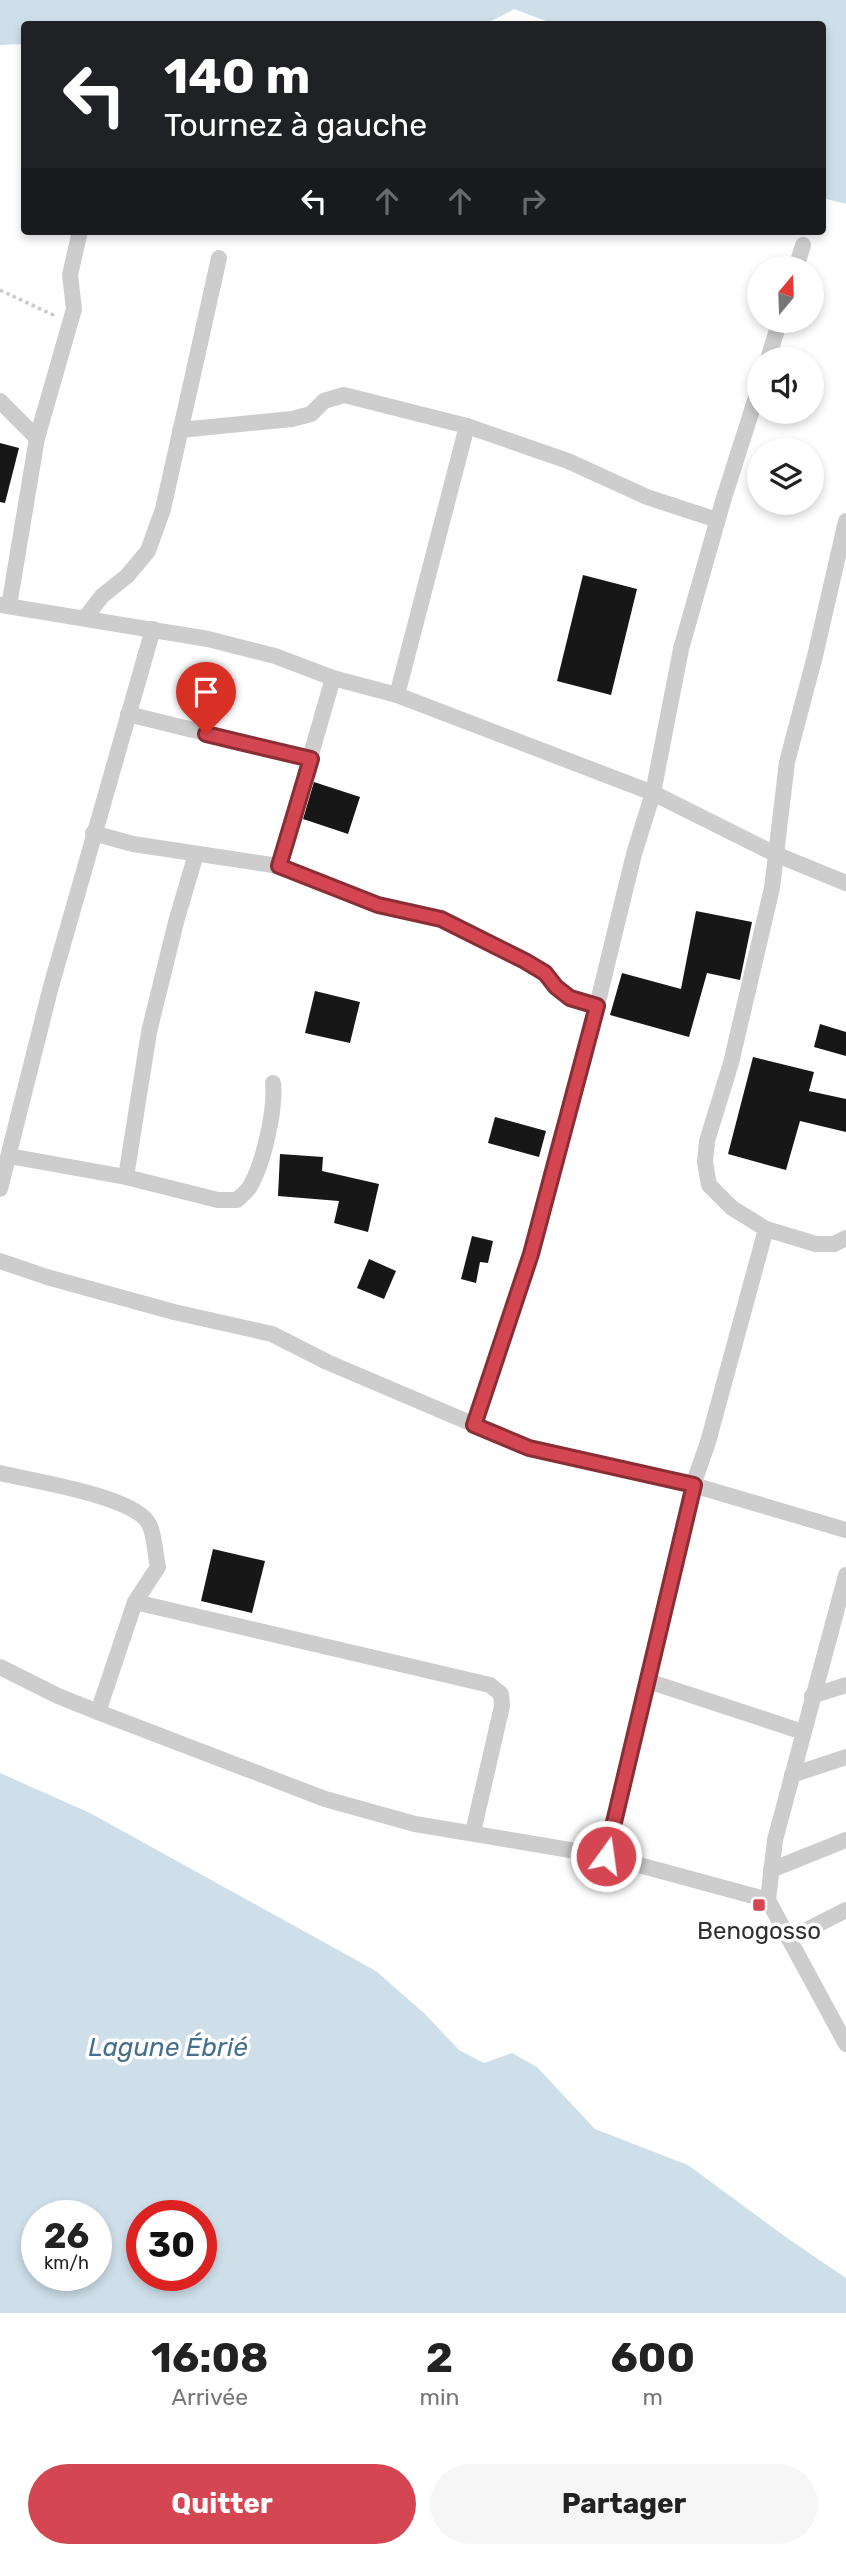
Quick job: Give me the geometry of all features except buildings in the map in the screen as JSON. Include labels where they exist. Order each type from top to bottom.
[{"type":"street","points":[[79,235],[70,275],[74,309],[37,438],[4,605],[153,629],[275,656],[333,678],[397,695],[653,793],[775,854],[846,883]]},
{"type":"street","points":[[800,256],[803,245]]},
{"type":"street","points":[[85,618],[102,596],[127,576],[148,551],[163,509],[219,258]]},
{"type":"street","points":[[180,430],[292,419],[311,414],[324,401],[344,395],[467,426],[568,461],[647,497],[717,520]]},
{"type":"street","points":[[0,401],[37,438]]},
{"type":"street","points":[[474,1425],[531,1254],[634,854],[653,793],[681,649],[748,424]]},
{"type":"street","points":[[397,695],[467,426]]},
{"type":"street","points":[[846,521],[840,577],[787,762],[772,888],[731,1063],[706,1142],[705,1162],[709,1185],[732,1208],[766,1229],[816,1244],[834,1244],[846,1236]]},
{"type":"street","points":[[0,1189],[50,990],[153,629]]},
{"type":"street","points":[[279,866],[333,678]]},
{"type":"street","points":[[128,714],[311,759]]},
{"type":"street","points":[[93,833],[133,844],[279,866],[378,905],[441,919],[545,973],[556,987],[570,998],[597,1006]]},
{"type":"street","points":[[126,1177],[149,1032],[196,854]]},
{"type":"street","points":[[9,1156],[126,1177],[218,1200],[237,1200],[249,1187],[260,1161],[274,1097],[273,1083]]},
{"type":"street","points":[[606,1856],[694,1485],[766,1229]]},
{"type":"street","points":[[0,1261],[47,1277],[174,1312],[272,1334],[327,1362],[529,1448],[694,1485],[846,1530]]},
{"type":"street","points":[[0,1473],[115,1500],[138,1512],[149,1524],[158,1567],[135,1602],[98,1712]]},
{"type":"street","points":[[846,1575],[775,1840],[768,1900],[846,2044]]},
{"type":"street","points":[[135,1602],[490,1685],[501,1693],[502,1706],[473,1832]]},
{"type":"street","points":[[0,1667],[58,1696],[325,1799],[415,1824],[606,1856],[768,1900]]},
{"type":"street","points":[[648,1681],[803,1732]]},
{"type":"street","points":[[813,1696],[846,1685]]},
{"type":"street","points":[[792,1775],[846,1757]]},
{"type":"street","points":[[771,1870],[846,1840]]},
{"type":"street","points":[[789,1939],[846,1910]]},
{"type":"path","points":[[0,290],[53,315],[51,329]]},
{"type":"water","points":[[0,0],[846,0],[846,204],[826,199],[826,21],[546,21],[514,9],[490,21],[21,21],[21,44],[0,45]]},
{"type":"water","name":"Lagune Ébrié","points":[[0,1773],[90,1813],[376,1971],[425,2014],[459,2050],[484,2063],[512,2053],[537,2067],[595,2129],[688,2165],[846,2278],[846,2313],[0,2313]]},
{"type":"place","name":"Benogosso","points":[[759,1905]]},
{"type":"route","points":[[206,734],[311,759],[279,866],[378,905],[441,919],[545,973],[556,987],[570,998],[597,1006],[531,1254],[474,1425],[529,1448],[694,1485],[606,1856]]}]
